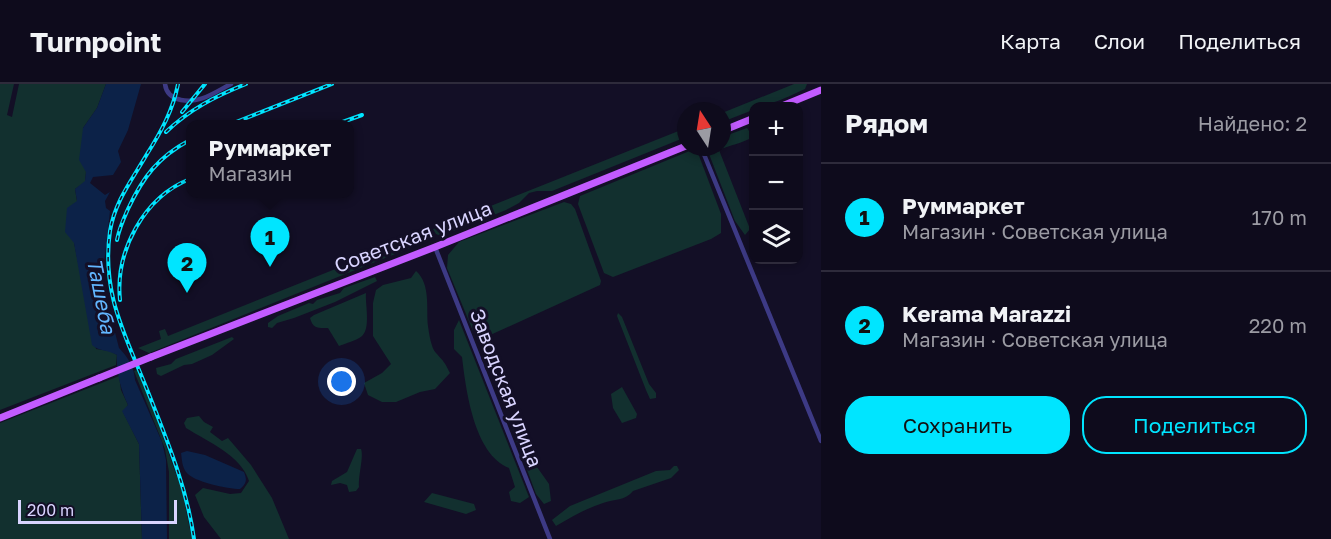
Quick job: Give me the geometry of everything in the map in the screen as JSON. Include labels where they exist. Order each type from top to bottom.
[{"type":"main road","points":[[790,102],[818,89]]},
{"type":"main road","points":[[731,127],[749,120]]},
{"type":"main road","name":"Советская улица","points":[[0,418],[677,150]]},
{"type":"street","points":[[165,84],[170,95],[190,102],[198,101],[231,84]]},
{"type":"street","points":[[705,156],[821,441]]},
{"type":"street","name":"Заводская улица","points":[[435,247],[550,539]]},
{"type":"green space","points":[[0,84],[14,84],[7,115],[12,117],[19,84],[106,84],[97,108],[83,128],[86,172],[85,182],[75,189],[77,201],[74,243],[96,349],[110,351],[117,355],[116,365],[0,410]]},
{"type":"green space","points":[[794,84],[807,84],[805,89],[772,102],[749,102]]},
{"type":"green space","points":[[749,102],[749,112],[731,119],[731,109]]},
{"type":"green space","points":[[747,128],[749,139],[731,146],[731,134]]},
{"type":"green space","points":[[677,132],[677,141],[552,191],[529,193],[519,203],[506,210],[441,236],[433,229]]},
{"type":"green space","points":[[677,156],[699,156],[721,214],[721,233],[613,277],[604,273],[578,204],[580,196]]},
{"type":"green space","points":[[710,156],[721,156],[749,226],[745,235],[735,221]]},
{"type":"green space","points":[[564,202],[571,204],[575,209],[601,281],[600,285],[488,336],[482,332],[473,331],[447,268],[448,255],[459,242]]},
{"type":"green space","points":[[423,234],[425,242],[149,353],[138,348],[161,339],[159,331],[165,329],[168,336]]},
{"type":"green space","points":[[416,271],[421,276],[426,290],[428,326],[434,351],[450,373],[435,389],[420,392],[396,402],[382,402],[368,395],[364,383],[382,373],[391,364],[373,336],[373,303],[376,290],[383,285],[411,278]]},
{"type":"green space","points":[[375,277],[377,281],[335,302],[277,323],[272,328],[268,327],[268,323],[278,316],[309,303],[313,304],[317,300],[340,293],[344,288]]},
{"type":"green space","points":[[366,293],[366,327],[362,336],[357,339],[339,346],[328,328],[316,327],[311,322],[310,318],[314,315]]},
{"type":"green space","points":[[618,313],[622,317],[649,384],[656,393],[656,398],[650,399],[617,316]]},
{"type":"green space","points":[[459,320],[529,497],[520,503],[511,501],[509,492],[515,487],[509,468],[497,461],[487,449],[474,420],[462,357],[454,349],[454,330]]},
{"type":"green space","points":[[232,337],[234,339],[212,355],[161,376],[157,374],[156,368],[171,364],[176,359]]},
{"type":"green space","points":[[139,369],[182,491],[192,539],[169,539],[169,472],[165,449],[134,371]]},
{"type":"green space","points":[[119,376],[121,390],[128,405],[123,412],[139,444],[142,539],[0,539],[0,423]]},
{"type":"green space","points":[[622,387],[637,414],[636,418],[622,423],[613,408],[611,394]]},
{"type":"green space","points":[[199,416],[213,427],[210,432],[222,441],[228,438],[251,465],[272,498],[289,539],[221,539],[204,517],[195,495],[203,488],[230,494],[241,493],[249,481],[245,472],[231,456],[186,428],[184,423],[187,418]]},
{"type":"green space","points":[[519,421],[532,460],[549,484],[551,501],[544,504],[536,494],[513,432],[512,423]]},
{"type":"green space","points":[[357,449],[361,449],[362,452],[359,487],[356,491],[349,492],[347,485],[340,483],[331,485],[332,481],[347,472]]},
{"type":"green space","points":[[677,466],[679,470],[671,478],[633,491],[623,498],[591,507],[556,526],[552,520],[570,506],[656,471],[670,470]]},
{"type":"green space","points":[[432,493],[474,504],[476,510],[466,514],[424,502]]},
{"type":"water","name":"Ташеба","points":[[106,84],[141,84],[128,130],[118,151],[121,162],[113,175],[93,177],[90,183],[105,195],[110,192],[105,201],[106,208],[110,211],[102,282],[119,348],[132,367],[135,380],[162,442],[166,460],[167,539],[142,539],[139,444],[122,411],[128,405],[119,381],[117,355],[92,345],[74,243],[65,232],[67,208],[77,201],[75,189],[85,181],[86,172],[79,160],[83,128],[97,108]]},
{"type":"water","points":[[187,451],[205,455],[244,472],[245,483],[240,489],[235,489],[211,484],[190,476],[183,465],[181,453]]},
{"type":"railway","points":[[178,84],[166,120],[116,210],[112,220],[108,254],[109,275],[117,314],[176,464],[187,501],[194,539]]},
{"type":"railway","points":[[182,112],[205,84]]},
{"type":"railway","points":[[166,132],[184,116],[224,93],[246,84]]},
{"type":"railway","points":[[241,120],[332,84]]},
{"type":"railway","points":[[348,120],[362,115]]},
{"type":"railway","points":[[117,240],[128,209],[146,178],[169,153],[186,143]]},
{"type":"railway","points":[[120,300],[122,263],[136,228],[146,212],[159,199],[186,181]]},
{"type":"place","name":"Руммаркет","points":[[270,267]]},
{"type":"place","name":"Kerama Marazzi","points":[[187,293]]}]
